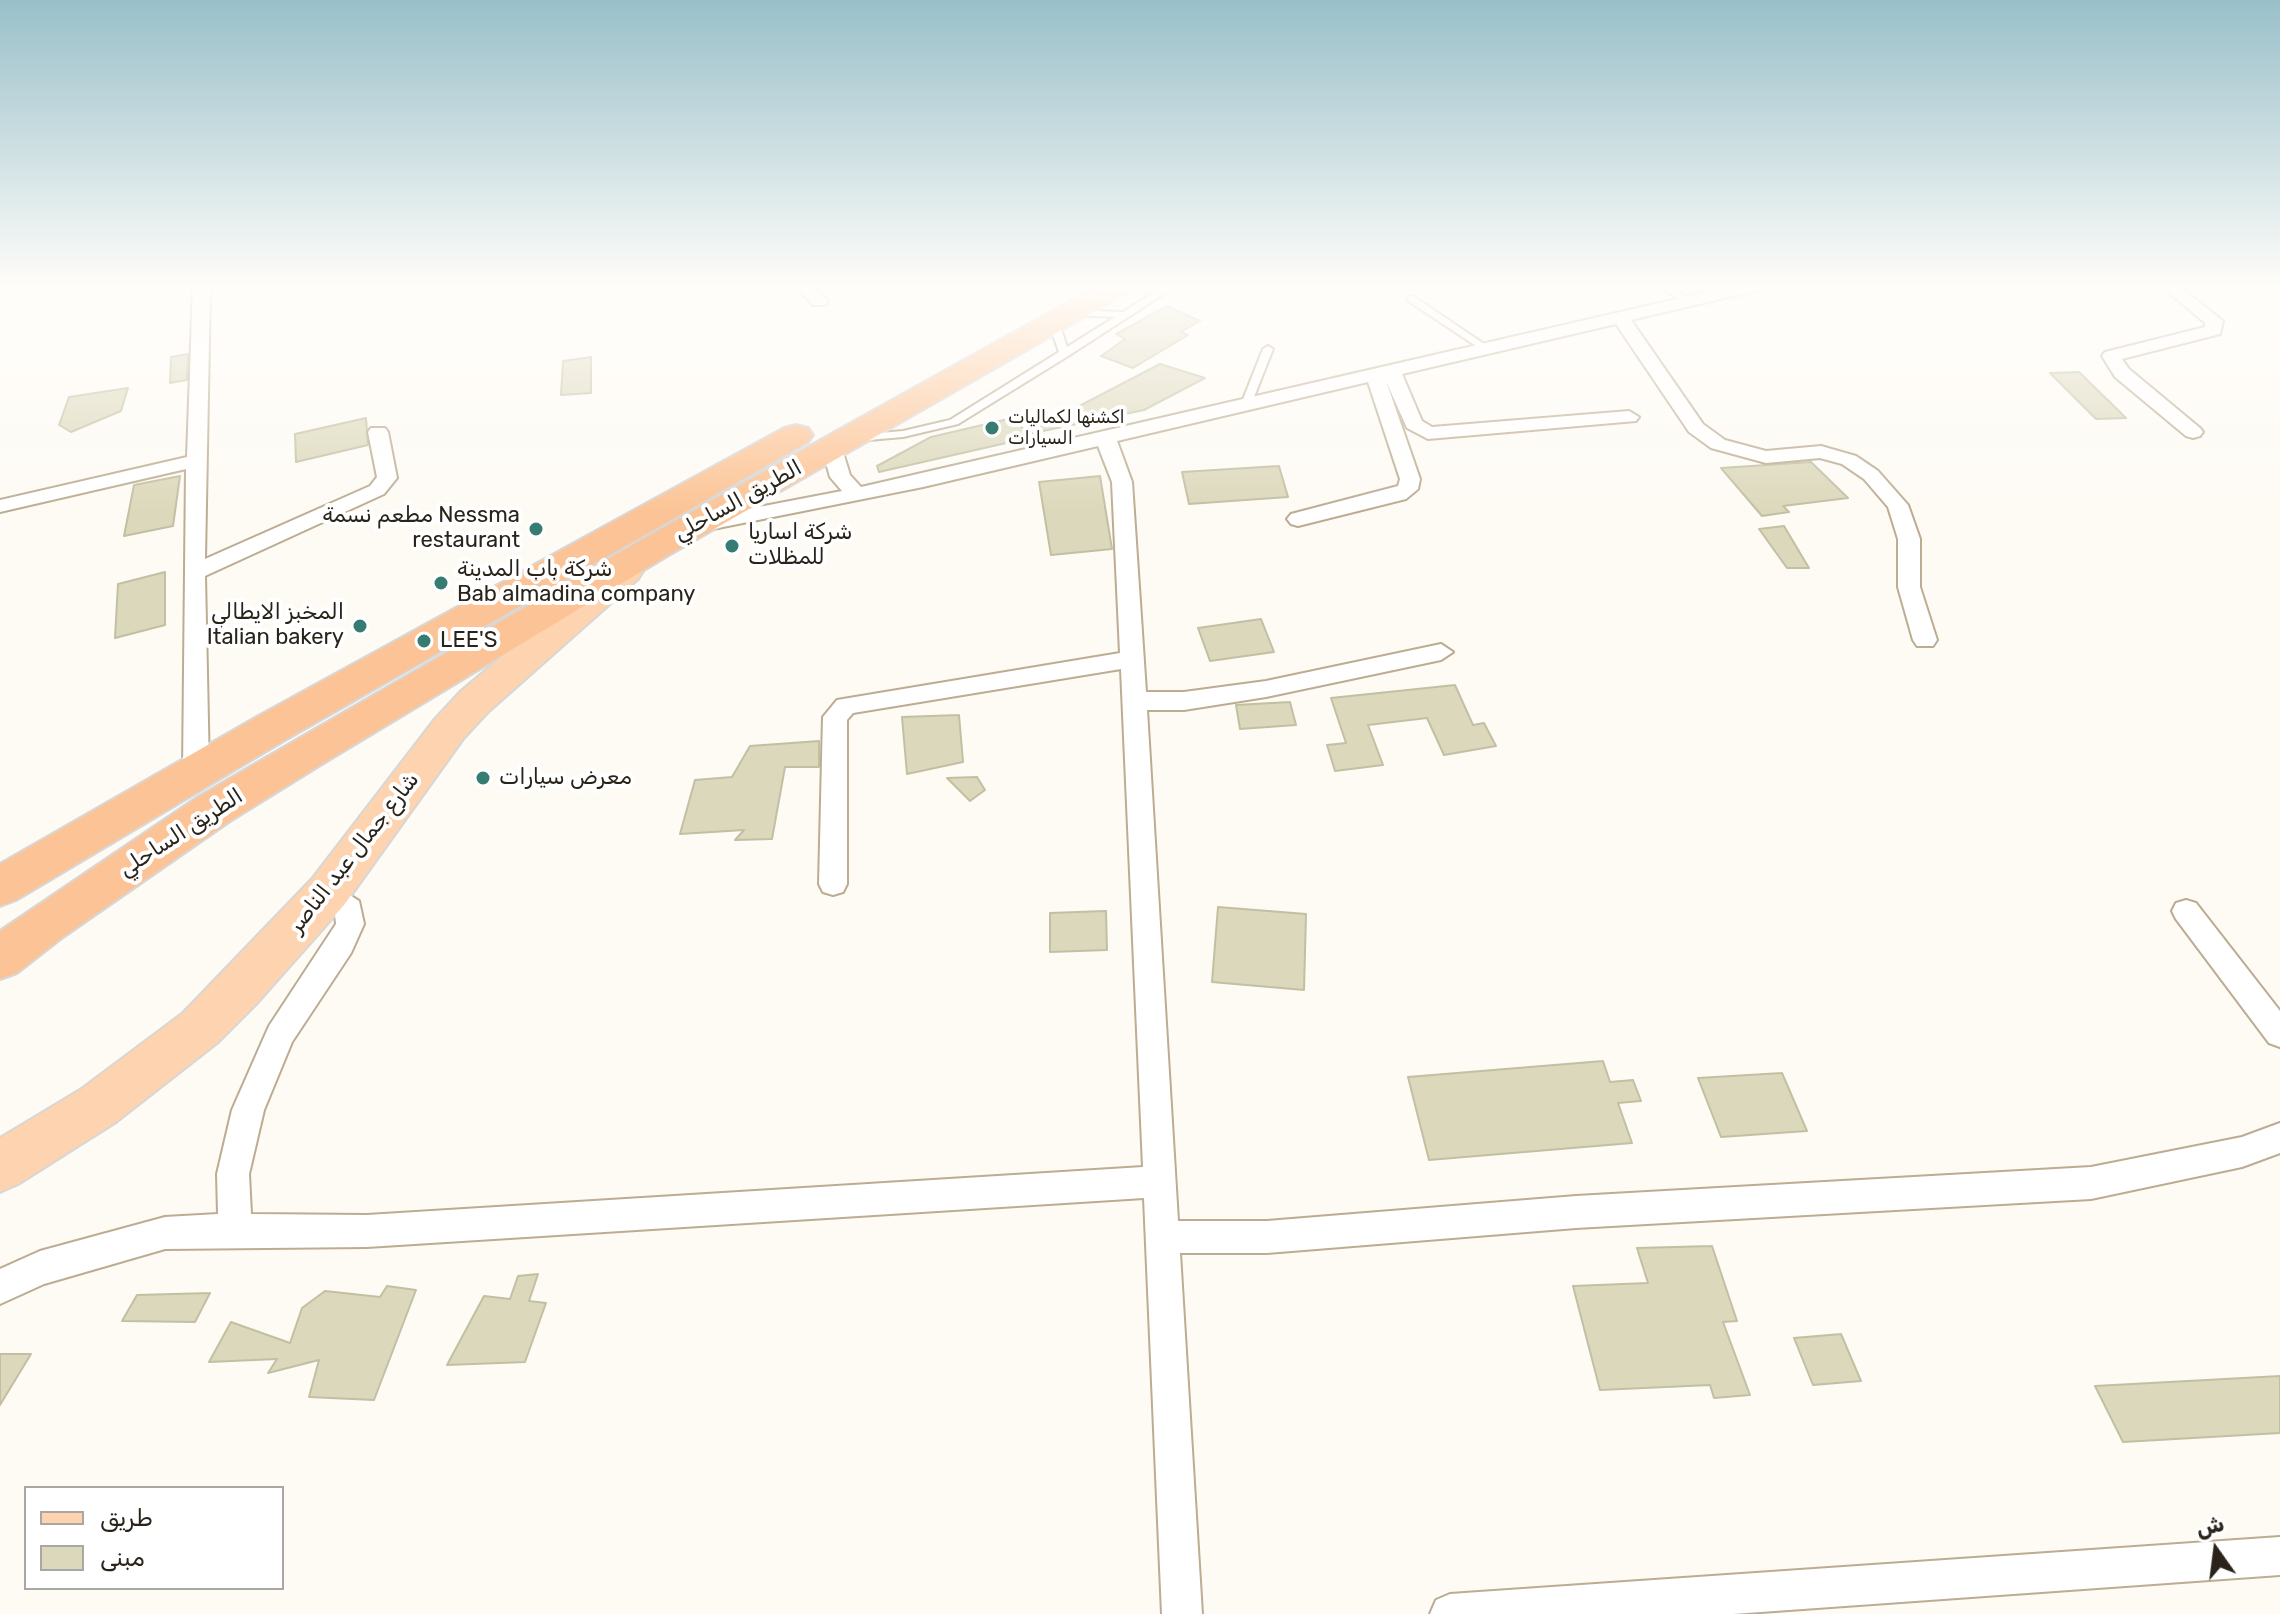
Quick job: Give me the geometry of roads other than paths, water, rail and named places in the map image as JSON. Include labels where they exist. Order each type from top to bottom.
[{"type":"highway","name":"الطريق الساحلي","points":[[0,887],[196,771],[617,533],[976,361]]},
{"type":"highway","name":"الطريق الساحلي","points":[[0,959],[46,923],[214,809],[654,548],[990,361]]},
{"type":"main road","name":"شارع جمال عبد الناصر","points":[[0,1167],[98,1106],[169,1054],[241,988],[328,892],[449,729],[474,702],[654,548]]},
{"type":"street","points":[[196,771],[194,572],[199,361]]},
{"type":"street","points":[[698,525],[857,494],[1245,407],[1428,361]]},
{"type":"street","points":[[1650,361],[1696,428],[1718,444],[1766,457],[1821,452],[1849,460],[1871,475],[1898,505],[1909,539],[1909,587],[1925,640]]},
{"type":"street","points":[[2114,361],[2122,373],[2193,432]]},
{"type":"street","points":[[1383,372],[1414,424],[1428,433],[1629,417]]},
{"type":"street","points":[[1298,519],[1399,495],[1408,489],[1410,479],[1383,372]]},
{"type":"street","points":[[194,572],[377,490],[387,478],[378,432]]},
{"type":"street","points":[[1105,437],[1122,482],[1162,1181],[1182,1614]]},
{"type":"street","points":[[842,444],[840,477],[857,494]]},
{"type":"street","points":[[0,506],[196,461]]},
{"type":"street","points":[[1134,701],[1184,701],[1266,689],[1441,652]]},
{"type":"street","points":[[833,884],[835,717],[846,706],[1132,659]]},
{"type":"street","points":[[235,1230],[233,1174],[248,1110],[280,1035],[341,945],[350,924],[349,909],[328,892]]},
{"type":"street","points":[[2186,911],[2280,1034]]},
{"type":"street","points":[[1164,1237],[1267,1237],[1576,1212],[2091,1183],[2157,1172],[2242,1152],[2280,1138]]},
{"type":"street","points":[[0,1287],[40,1268],[165,1233],[367,1231],[1162,1181]]},
{"type":"street","points":[[1450,1614],[2280,1556]]},
{"type":"lane","points":[[1245,407],[1263,361]]},
{"type":"place","name":"اكشنها لكماليات السيارات","points":[[992,428]]},
{"type":"place","name":"مطعم نسمة Nessma restaurant","points":[[536,529]]},
{"type":"place","name":"شركة اساريا للمظلات","points":[[732,546]]},
{"type":"place","name":"شركة باب المدينة Bab almadina company","points":[[441,583]]},
{"type":"place","name":"المخبز الايطالي Italian bakery","points":[[360,626]]},
{"type":"place","name":"LEE'S","points":[[424,641]]},
{"type":"place","name":"معرض سيارات","points":[[483,778]]}]
